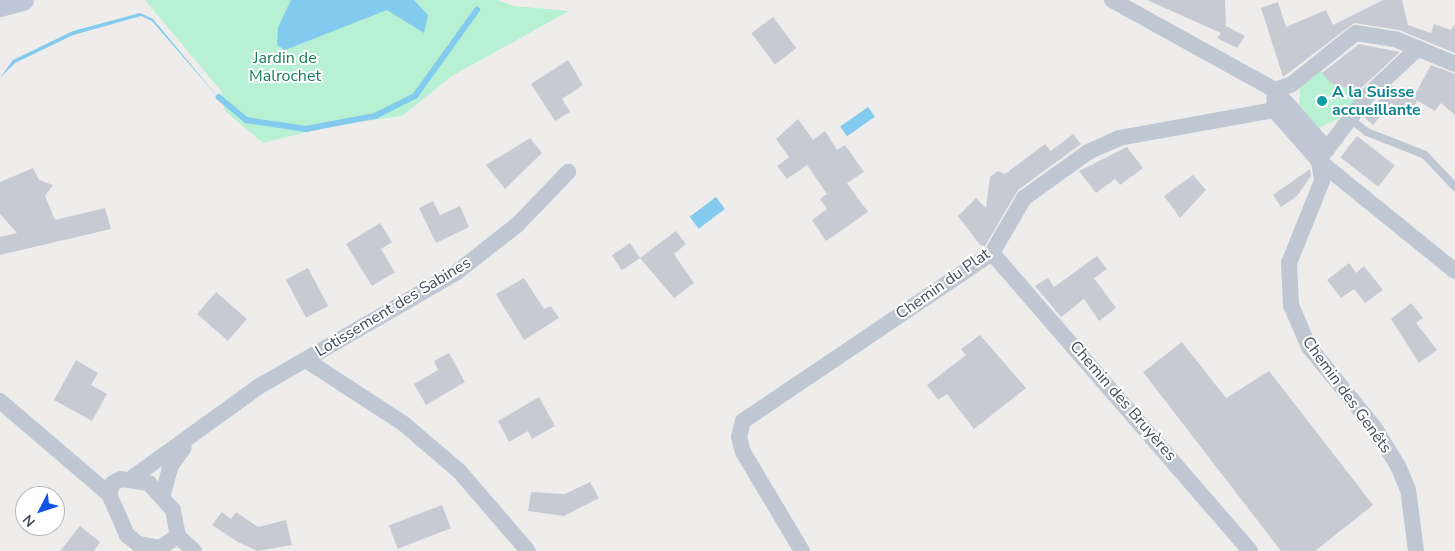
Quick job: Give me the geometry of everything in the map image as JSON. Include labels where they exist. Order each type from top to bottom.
[{"type":"main road","points":[[0,6],[23,0]]},
{"type":"street","points":[[1112,0],[1275,90],[1323,155]]},
{"type":"street","points":[[1275,90],[1292,84],[1356,33],[1395,39],[1416,50],[1455,64]]},
{"type":"street","points":[[1323,155],[1349,118],[1416,50]]},
{"type":"street","points":[[1275,90],[1274,110],[1455,271]]},
{"type":"street","name":"Chemin du Plat","points":[[802,551],[743,452],[739,437],[743,421],[992,253],[1024,198],[1088,152],[1119,138],[1274,110]]},
{"type":"street","name":"Chemin des Genêts","points":[[1323,155],[1319,196],[1289,263],[1291,305],[1309,346],[1374,427],[1398,466],[1410,496],[1416,551]]},
{"type":"street","name":"Lotissement des Sabines","points":[[109,494],[113,484],[127,478],[189,439],[258,387],[457,272],[517,225],[568,172]]},
{"type":"street","name":"Chemin des Bruyères","points":[[992,253],[1250,551]]},
{"type":"street","name":"Lotissement des Sabines","points":[[306,360],[404,424],[446,460],[528,551]]},
{"type":"street","points":[[0,401],[109,494],[127,535],[151,550],[176,544],[194,551]]},
{"type":"street","name":"Lotissement des Sabines","points":[[163,494],[170,467],[189,439]]},
{"type":"street","points":[[57,448],[84,466],[127,478],[163,494],[178,522],[176,544]]},
{"type":"street","points":[[124,551],[127,535]]},
{"type":"lane","points":[[1349,118],[1367,132],[1425,155],[1455,187]]},
{"type":"green space","name":"Jardin de Malrochet","points":[[145,0],[497,0],[514,6],[569,11],[452,76],[402,116],[331,126],[263,143],[225,111],[221,91]]},
{"type":"green space","points":[[1320,70],[1333,84],[1364,93],[1346,115],[1319,128],[1299,105],[1300,88]]},
{"type":"water","points":[[291,0],[414,0],[428,15],[424,33],[387,10],[285,50],[277,45],[278,27]]},
{"type":"water","points":[[140,13],[153,19],[223,103],[152,21],[141,16],[73,35],[15,63],[0,78],[13,60],[73,31]]},
{"type":"water","points":[[868,107],[875,117],[847,136],[840,127]]},
{"type":"water","points":[[716,197],[725,209],[699,229],[690,217]]},
{"type":"building","points":[[1147,0],[1225,0],[1226,26],[1245,36],[1237,48],[1217,38],[1221,33]]},
{"type":"building","points":[[1383,0],[1402,0],[1408,25],[1431,33],[1434,24],[1451,30],[1455,23],[1455,53],[1399,30],[1354,23],[1283,77],[1261,8],[1278,2],[1286,27],[1326,10],[1333,25]]},
{"type":"building","points":[[773,17],[796,48],[775,64],[751,33]]},
{"type":"building","points":[[1359,44],[1400,52],[1358,91],[1330,83],[1322,73]]},
{"type":"building","points":[[568,60],[583,85],[562,99],[570,112],[555,121],[531,84]]},
{"type":"building","points":[[1431,65],[1455,74],[1455,115],[1441,103],[1435,111],[1413,98]]},
{"type":"building","points":[[1392,86],[1417,101],[1409,116],[1391,103],[1373,125],[1364,117]]},
{"type":"building","points":[[798,119],[813,140],[825,131],[837,150],[845,145],[864,172],[847,183],[868,212],[826,241],[812,220],[827,209],[820,199],[827,194],[807,165],[787,179],[777,166],[789,157],[776,139]]},
{"type":"building","points":[[1073,134],[1081,144],[1018,190],[985,246],[980,245],[958,216],[976,198],[986,208],[990,177],[998,171],[1005,174],[1045,144],[1051,151]]},
{"type":"building","points":[[1357,136],[1395,166],[1378,187],[1340,157]]},
{"type":"building","points":[[530,138],[542,153],[505,189],[486,165]]},
{"type":"building","points":[[1127,147],[1143,168],[1120,185],[1115,179],[1096,193],[1079,171]]},
{"type":"building","points":[[33,168],[39,180],[53,185],[45,196],[55,220],[105,208],[111,229],[0,255],[0,237],[17,233],[0,214],[0,182]]},
{"type":"building","points":[[1310,169],[1311,176],[1297,196],[1281,207],[1273,195]]},
{"type":"building","points":[[1193,175],[1206,190],[1180,218],[1164,196]]},
{"type":"building","points":[[433,201],[440,215],[460,206],[469,227],[436,243],[419,208]]},
{"type":"building","points":[[380,223],[392,242],[381,249],[395,272],[372,286],[346,244]]},
{"type":"building","points":[[676,231],[686,244],[674,254],[694,283],[674,298],[640,258]]},
{"type":"building","points":[[630,243],[640,258],[622,270],[612,255]]},
{"type":"building","points":[[1097,256],[1107,269],[1094,278],[1116,308],[1099,321],[1084,299],[1061,317],[1035,286],[1048,278],[1054,287]]},
{"type":"building","points":[[1349,263],[1356,273],[1364,266],[1383,290],[1365,303],[1354,289],[1341,298],[1327,280]]},
{"type":"building","points":[[308,268],[328,306],[306,318],[286,280]]},
{"type":"building","points":[[524,278],[544,309],[551,306],[559,318],[524,340],[496,294]]},
{"type":"building","points":[[216,292],[247,319],[228,341],[197,314]]},
{"type":"building","points":[[1411,303],[1423,318],[1416,323],[1437,350],[1419,363],[1391,319]]},
{"type":"building","points":[[980,335],[1026,388],[974,429],[947,394],[938,400],[927,385],[966,355],[961,349]]},
{"type":"building","points":[[1182,342],[1226,398],[1269,371],[1373,505],[1315,551],[1281,551],[1143,372]]},
{"type":"building","points":[[449,353],[465,382],[426,405],[414,384],[438,370],[434,361]]},
{"type":"building","points":[[76,360],[98,373],[91,385],[107,394],[92,421],[54,400]]},
{"type":"building","points":[[539,397],[555,426],[532,439],[528,431],[509,442],[498,421]]},
{"type":"building","points":[[590,482],[599,498],[564,516],[528,511],[531,492],[565,494]]},
{"type":"building","points":[[442,505],[451,528],[398,549],[389,525]]},
{"type":"building","points":[[222,512],[231,519],[236,512],[258,527],[286,520],[292,545],[257,551],[238,542],[212,525]]},
{"type":"building","points":[[80,526],[100,542],[94,551],[60,551]]},
{"type":"waterway","points":[[219,97],[246,120],[306,129],[375,116],[415,96],[477,10]]},
{"type":"place","name":"A la Suisse accueillante","points":[[1322,101]]}]
